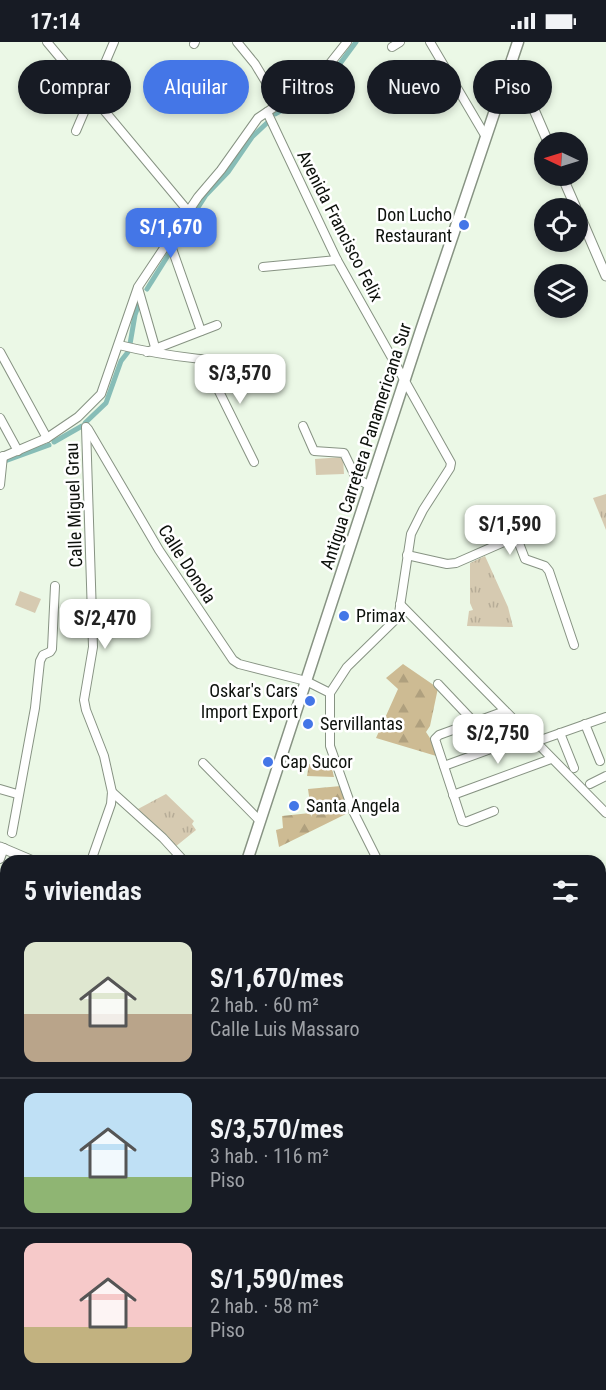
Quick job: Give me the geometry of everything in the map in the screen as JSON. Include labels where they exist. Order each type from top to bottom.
[{"type":"highway","name":"Antigua Carretera Panamericana Sur","points":[[249,855],[518,42]]},
{"type":"main road","points":[[512,59],[544,132]]},
{"type":"main road","points":[[588,235],[606,276]]},
{"type":"main road","points":[[2,847],[20,855]]},
{"type":"street","points":[[48,42],[63,60]]},
{"type":"street","points":[[106,60],[114,42]]},
{"type":"street","points":[[237,42],[261,74]]},
{"type":"street","points":[[333,60],[347,42]]},
{"type":"street","points":[[392,47],[400,42]]},
{"type":"street","points":[[430,42],[486,137]]},
{"type":"street","points":[[76,131],[83,114]]},
{"type":"street","points":[[107,114],[188,211]]},
{"type":"street","points":[[0,486],[2,457],[47,438],[78,417],[101,394],[138,287],[188,211],[221,170],[246,133],[264,114]]},
{"type":"street","name":"Avenida Francisco Felix","points":[[268,114],[337,260],[451,463],[411,534],[407,555]]},
{"type":"street","points":[[168,240],[201,331]]},
{"type":"street","points":[[263,267],[337,260]]},
{"type":"street","points":[[138,287],[155,347]]},
{"type":"street","points":[[147,352],[217,325]]},
{"type":"street","points":[[118,345],[204,361],[277,364]]},
{"type":"street","points":[[0,351],[47,438]]},
{"type":"street","points":[[204,361],[254,462]]},
{"type":"street","name":"Calle Donola","points":[[78,417],[159,550],[233,660],[239,664],[306,681],[330,693]]},
{"type":"street","points":[[0,418],[18,451]]},
{"type":"street","points":[[303,426],[314,451],[344,453],[356,478],[370,486]]},
{"type":"street","name":"Calle Miguel Grau","points":[[86,427],[93,647],[84,700],[104,756],[112,792],[111,804],[93,855]]},
{"type":"street","points":[[375,855],[353,811],[330,746],[330,693],[347,667],[394,621],[399,613],[407,555],[447,564],[456,563],[517,538],[525,559],[545,566],[549,571],[574,645]]},
{"type":"street","points":[[12,832],[17,794],[35,708],[40,662],[43,655],[52,649],[55,586]]},
{"type":"street","points":[[400,604],[606,813]]},
{"type":"street","points":[[438,684],[474,722]]},
{"type":"street","points":[[494,810],[463,822],[435,741],[436,737],[505,711]]},
{"type":"street","points":[[535,742],[606,717]]},
{"type":"street","points":[[585,724],[600,761]]},
{"type":"street","points":[[560,733],[574,768]]},
{"type":"street","points":[[444,766],[529,735]]},
{"type":"street","points":[[453,795],[551,759]]},
{"type":"street","points":[[203,764],[260,821]]},
{"type":"street","points":[[590,784],[606,776]]},
{"type":"street","points":[[0,789],[17,794]]},
{"type":"street","points":[[112,792],[179,855]]},
{"type":"green space","points":[[343,457],[344,474],[316,475],[315,459]]},
{"type":"green space","points":[[606,494],[606,530],[593,498]]},
{"type":"green space","points":[[485,556],[508,607],[513,627],[467,626],[469,611],[473,610],[470,603],[470,563]]},
{"type":"green space","points":[[20,591],[41,599],[35,613],[15,605]]},
{"type":"green space","points":[[403,664],[438,688],[430,726],[426,732],[443,758],[376,738],[398,689],[386,678]]},
{"type":"green space","points":[[309,764],[331,765],[334,777],[307,776]]},
{"type":"green space","points":[[341,786],[350,812],[279,847],[276,830],[283,828],[282,816],[310,813],[312,817],[308,789]]},
{"type":"green space","points":[[166,794],[194,821],[192,824],[196,830],[175,847],[138,809]]},
{"type":"waterway","points":[[343,60],[356,42]]},
{"type":"waterway","points":[[177,240],[206,195],[228,172],[252,137],[268,122]]},
{"type":"waterway","points":[[147,289],[172,249]]},
{"type":"waterway","points":[[130,344],[139,304]]},
{"type":"waterway","points":[[85,423],[106,403],[121,361],[128,352]]},
{"type":"waterway","points":[[54,442],[82,426]]},
{"type":"waterway","points":[[5,461],[49,445]]},
{"type":"place","name":"Don Lucho Restaurant","points":[[464,225]]},
{"type":"place","name":"Primax","points":[[344,616]]},
{"type":"place","name":"Oskar's Cars Import Export","points":[[310,701]]},
{"type":"place","name":"Servillantas","points":[[308,724]]},
{"type":"place","name":"Cap Sucor","points":[[268,762]]},
{"type":"place","name":"Santa Angela","points":[[294,806]]}]
